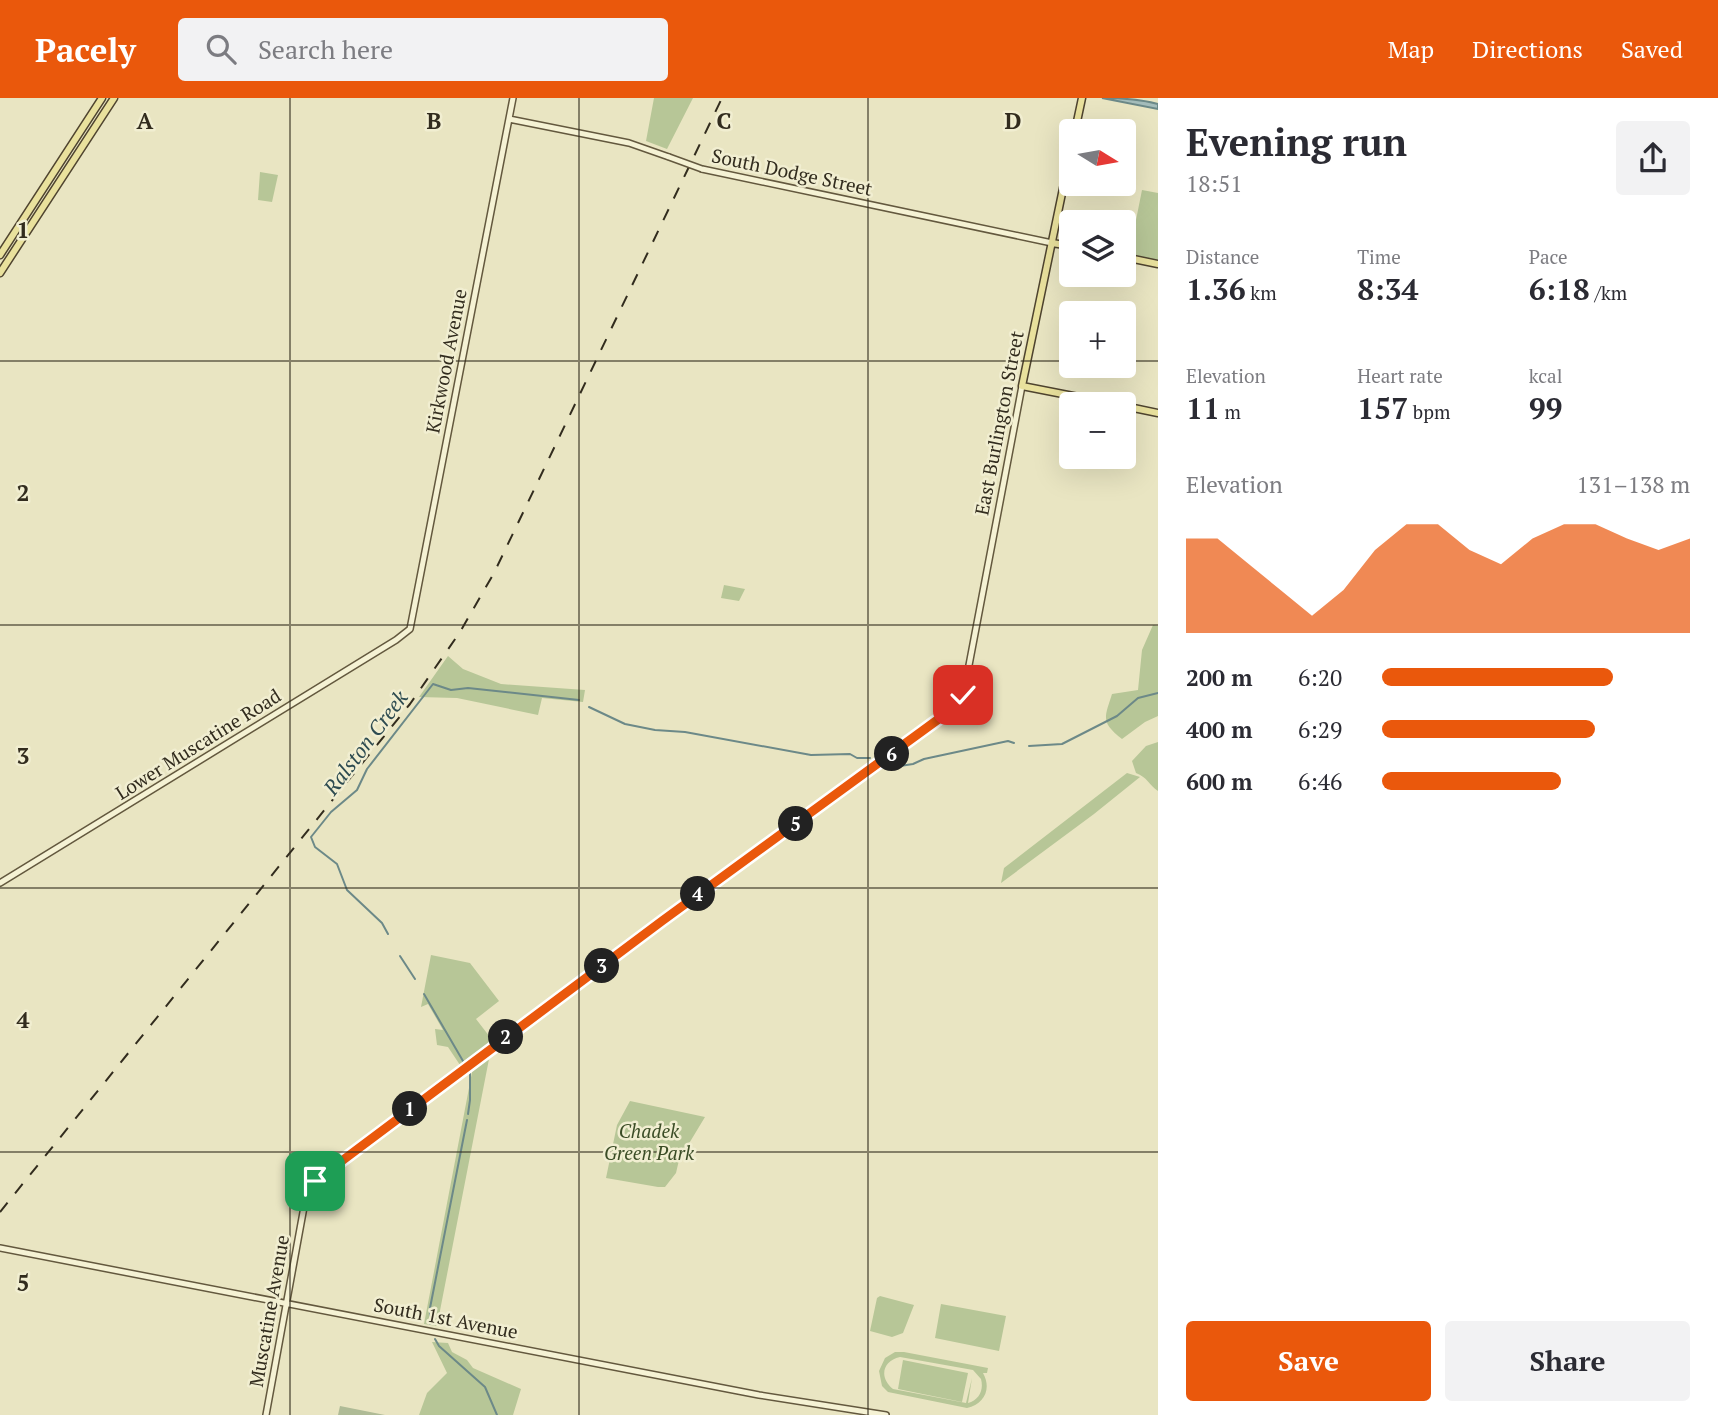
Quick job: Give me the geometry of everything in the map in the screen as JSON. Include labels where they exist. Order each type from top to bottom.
[{"type":"main road","points":[[0,255],[102,98]]},
{"type":"main road","points":[[0,273],[114,98]]},
{"type":"main road","name":"Kirkwood Avenue","points":[[410,629],[513,98]]},
{"type":"main road","points":[[1078,119],[1082,98]]},
{"type":"main road","name":"South Dodge Street","points":[[509,119],[629,143],[702,169],[1059,244]]},
{"type":"main road","name":"East Burlington Street","points":[[962,702],[1022,386],[1062,196]]},
{"type":"main road","points":[[1136,259],[1158,264]]},
{"type":"main road","points":[[1022,386],[1059,393]]},
{"type":"main road","points":[[1136,408],[1158,413]]},
{"type":"main road","name":"Lower Muscatine Road","points":[[0,883],[410,629]]},
{"type":"main road","name":"Muscatine Avenue","points":[[266,1415],[306,1196],[312,1185],[662,921],[962,702]]},
{"type":"main road","name":"South 1st Avenue","points":[[0,1248],[759,1395],[886,1415]]},
{"type":"green space","points":[[654,98],[693,98],[667,149],[646,141]]},
{"type":"green space","points":[[260,172],[278,175],[272,202],[258,200]]},
{"type":"green space","points":[[1142,190],[1158,193],[1158,261],[1136,256],[1136,220]]},
{"type":"green space","points":[[724,585],[745,589],[739,601],[721,598]]},
{"type":"green space","points":[[1153,625],[1158,626],[1158,716],[1122,739],[1107,724],[1107,709],[1112,694],[1138,690],[1142,650]]},
{"type":"green space","points":[[448,656],[463,669],[501,684],[585,690],[583,702],[542,698],[538,715],[457,698],[419,697]]},
{"type":"green space","points":[[1158,742],[1158,791],[1136,773],[1132,761],[1146,746]]},
{"type":"green space","points":[[1127,773],[1140,777],[1001,883],[1004,868]]},
{"type":"green space","points":[[431,955],[470,963],[499,1001],[476,1019],[493,1041],[460,1065],[448,1047],[437,1045],[435,1029],[443,1030],[428,1004],[421,1007]]},
{"type":"green space","points":[[489,1059],[437,1326],[424,1324],[473,1067]]},
{"type":"green space","name":"Chadek Green Park","points":[[630,1101],[705,1117],[679,1160],[676,1173],[665,1187],[606,1178],[617,1125]]},
{"type":"green space","points":[[880,1296],[914,1305],[903,1333],[892,1337],[870,1331],[877,1298]]},
{"type":"green space","points":[[941,1304],[1006,1316],[999,1351],[935,1338]]},
{"type":"green space","points":[[432,1342],[448,1343],[452,1352],[467,1360],[473,1368],[521,1389],[513,1415],[419,1415],[427,1393],[447,1373]]},
{"type":"green space","points":[[895,1352],[904,1352],[988,1368],[987,1373],[983,1373],[987,1385],[985,1395],[978,1403],[967,1408],[888,1392],[882,1386],[879,1371],[885,1358]],"holes":[[[900,1357],[973,1370],[981,1379],[982,1387],[978,1397],[968,1403],[972,1378],[966,1403],[893,1389],[884,1375],[889,1362]]]},
{"type":"green space","points":[[903,1360],[968,1373],[962,1402],[898,1389]]},
{"type":"green space","points":[[340,1406],[385,1415],[338,1415]]},
{"type":"water","points":[[1102,98],[1151,102],[1158,104],[1158,109]]},
{"type":"waterway","name":"Ralston Creek","points":[[388,934],[382,923],[347,890],[337,864],[315,847],[311,837],[331,812],[357,790],[367,769],[433,684],[451,690],[468,688],[579,700]]},
{"type":"waterway","name":"Ralston Creek","points":[[1029,746],[1062,744],[1117,716],[1138,698],[1158,693]]},
{"type":"waterway","name":"Ralston Creek","points":[[589,707],[625,724],[655,730],[685,732],[811,755],[850,754],[857,758],[870,758]]},
{"type":"waterway","name":"Ralston Creek","points":[[887,768],[1008,741],[1014,743]]},
{"type":"waterway","name":"Ralston Creek","points":[[400,956],[415,979]]},
{"type":"waterway","name":"Ralston Creek","points":[[424,994],[463,1061]]},
{"type":"waterway","name":"Ralston Creek","points":[[468,1114],[470,1073]]},
{"type":"waterway","name":"Ralston Creek","points":[[430,1324],[430,1308],[467,1120]]},
{"type":"waterway","name":"Ralston Creek","points":[[435,1339],[439,1346],[485,1387],[497,1415]]},
{"type":"railway","points":[[0,1212],[410,704],[460,632],[494,573],[722,98]]},
{"type":"route","points":[[315,1181],[662,921],[962,702],[963,695]]}]
